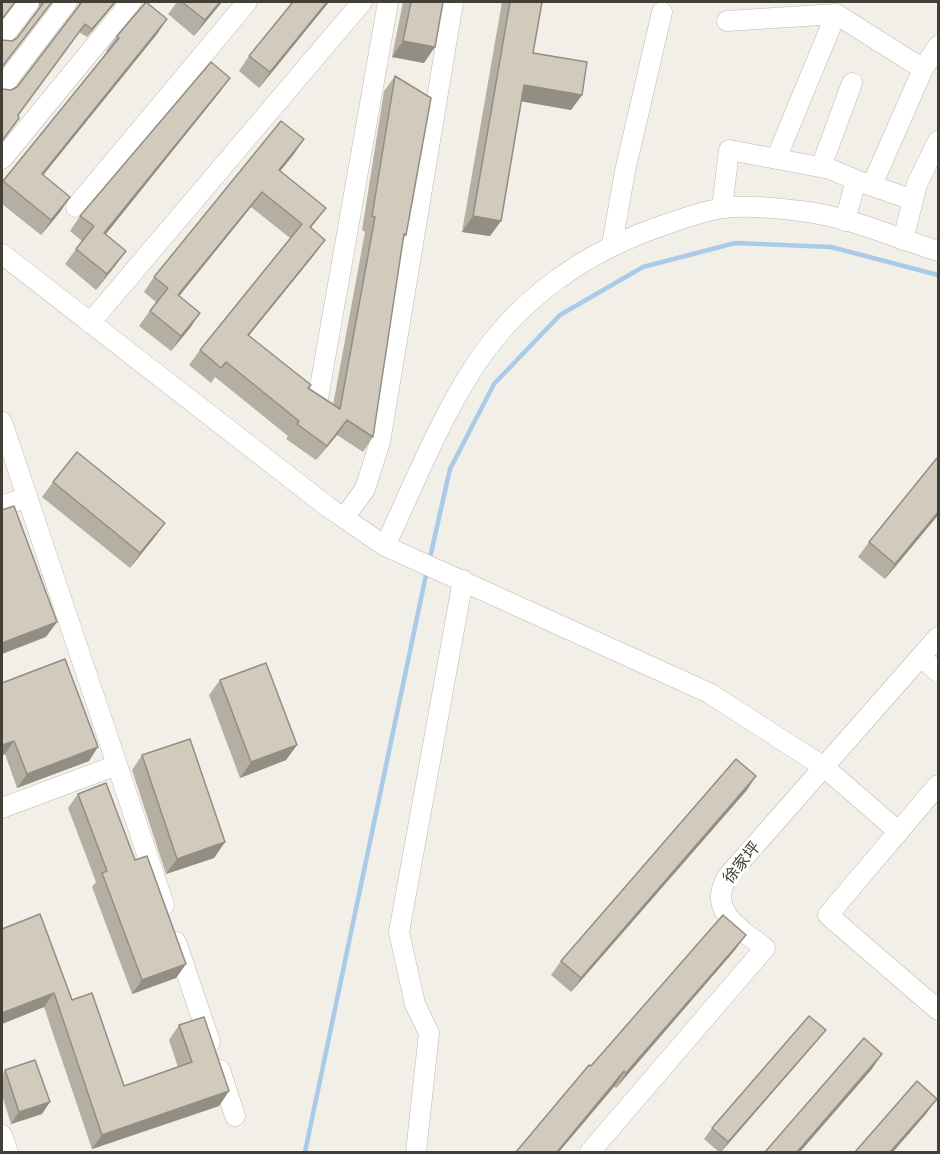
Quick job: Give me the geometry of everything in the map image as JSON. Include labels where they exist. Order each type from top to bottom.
[{"type":"street","points":[[2,38],[29,2]]},
{"type":"street","points":[[2,87],[67,2]]},
{"type":"street","points":[[2,159],[131,2]]},
{"type":"street","points":[[76,207],[247,2]]},
{"type":"street","points":[[90,323],[362,2]]},
{"type":"street","points":[[318,398],[388,2]]},
{"type":"street","points":[[344,518],[365,489],[380,442],[453,2]]},
{"type":"street","points":[[612,245],[625,171],[662,12]]},
{"type":"street","points":[[776,159],[836,14]]},
{"type":"street","points":[[727,21],[836,14],[923,69]]},
{"type":"street","points":[[845,221],[923,69],[939,46]]},
{"type":"street","points":[[377,67],[396,80]]},
{"type":"street","points":[[821,167],[852,83]]},
{"type":"street","points":[[416,93],[436,106]]},
{"type":"street","points":[[903,240],[916,184],[939,141]]},
{"type":"street","points":[[722,208],[729,150],[821,167],[913,200]]},
{"type":"street","points":[[385,546],[455,400],[484,352],[521,309],[587,258],[612,245],[664,225],[722,208],[748,207],[800,211],[845,221],[939,251]]},
{"type":"street","points":[[2,255],[344,518],[385,546],[709,693],[824,767],[899,832]]},
{"type":"street","points":[[2,422],[235,1116]]},
{"type":"street","points":[[2,506],[27,497]]},
{"type":"street","points":[[416,1152],[429,1033],[416,1004],[399,932],[455,577]]},
{"type":"street","name":"徐家坪","points":[[590,1152],[765,948],[725,915],[720,896],[722,886],[939,637]]},
{"type":"street","points":[[921,657],[939,672]]},
{"type":"street","points":[[2,808],[117,765]]},
{"type":"street","points":[[936,1003],[828,915],[939,785]]},
{"type":"street","points":[[2,1135],[8,1152]]},
{"type":"building","points":[[2,2],[15,2],[2,19]]},
{"type":"building","points":[[44,2],[52,2],[2,67],[2,40],[12,41],[17,38]]},
{"type":"building","points":[[82,2],[115,2],[92,29],[85,24],[18,115],[19,118],[2,141],[2,89],[11,90],[17,87]]},
{"type":"building","points":[[146,2],[167,19],[42,174],[70,197],[51,220],[3,181]]},
{"type":"building","points":[[182,2],[220,2],[205,20]]},
{"type":"building","points":[[293,2],[327,2],[270,72],[249,56]]},
{"type":"building","points":[[411,2],[443,2],[435,47],[403,41]]},
{"type":"building","points":[[510,2],[542,2],[533,53],[587,62],[582,95],[524,85],[501,221],[473,216]]},
{"type":"building","points":[[211,62],[230,78],[104,233],[126,251],[107,274],[76,249],[94,226],[80,216]]},
{"type":"building","points":[[395,76],[431,98],[406,235],[404,234],[373,437],[347,420],[327,446],[297,424],[299,421],[226,362],[221,368],[200,350],[302,224],[262,192],[178,295],[200,313],[181,336],[150,311],[168,288],[154,277],[281,121],[304,139],[279,170],[326,208],[310,227],[325,240],[248,335],[311,385],[308,388],[340,409],[375,217],[372,216]]},
{"type":"building","points":[[77,452],[165,523],[140,553],[53,482]]},
{"type":"building","points":[[937,458],[939,460],[939,511],[895,564],[869,542]]},
{"type":"building","points":[[14,506],[57,622],[2,643],[2,510]]},
{"type":"building","points":[[65,659],[98,747],[27,774],[14,741],[2,745],[2,683]]},
{"type":"building","points":[[266,663],[297,745],[251,762],[220,680]]},
{"type":"building","points":[[190,739],[225,842],[177,859],[142,755]]},
{"type":"building","points":[[736,759],[756,776],[581,978],[561,961]]},
{"type":"building","points":[[106,783],[135,860],[147,856],[186,964],[142,980],[102,873],[107,871],[78,794]]},
{"type":"building","points":[[40,914],[72,1000],[92,993],[124,1086],[192,1062],[179,1025],[204,1017],[229,1091],[102,1135],[54,993],[2,1013],[2,929]]},
{"type":"building","points":[[723,915],[746,935],[626,1073],[624,1071],[557,1152],[516,1152],[589,1065],[591,1066]]},
{"type":"building","points":[[809,1016],[826,1030],[728,1142],[712,1128]]},
{"type":"building","points":[[864,1038],[882,1054],[797,1152],[765,1152]]},
{"type":"building","points":[[35,1060],[50,1102],[19,1112],[5,1070]]},
{"type":"building","points":[[917,1081],[937,1099],[890,1152],[855,1152]]},
{"type":"waterway","points":[[429,562],[450,469],[494,384],[560,315],[643,267],[735,243],[831,247],[938,275]]},
{"type":"waterway","points":[[305,1152],[427,570]]}]
